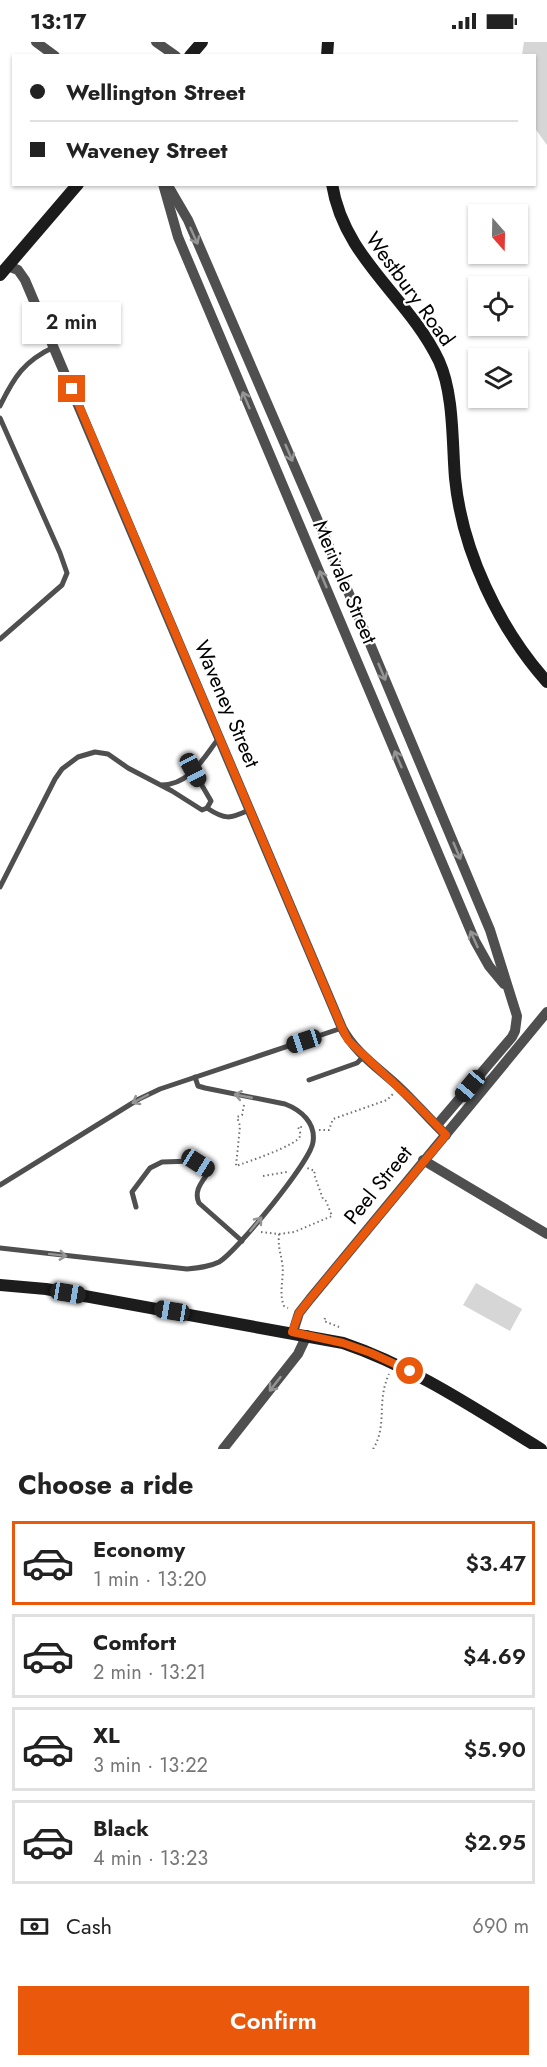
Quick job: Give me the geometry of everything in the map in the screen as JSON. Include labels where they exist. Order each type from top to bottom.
[{"type":"main road","points":[[192,54],[202,42]]},
{"type":"main road","points":[[4,271],[76,186]]},
{"type":"main road","name":"Westbury Road","points":[[332,186],[340,217],[354,245],[417,325],[440,363],[448,395],[455,481],[471,547],[486,587],[503,620],[522,650],[547,682]]},
{"type":"main road","points":[[0,1285],[46,1289],[343,1343],[393,1362],[427,1379],[541,1449]]},
{"type":"street","points":[[36,42],[52,54]]},
{"type":"street","points":[[156,42],[173,54]]},
{"type":"street","name":"Merivale Street","points":[[165,186],[173,222],[183,248],[475,942],[489,966],[507,987]]},
{"type":"street","name":"Merivale Street","points":[[166,186],[188,220],[334,558],[489,930],[517,1016],[515,1030],[438,1125]]},
{"type":"street","name":"Waveney Street","points":[[4,271],[18,270],[25,280],[348,1040],[446,1135]]},
{"type":"street","name":"Peel Street","points":[[292,1332],[299,1313],[310,1299],[547,1012]]},
{"type":"street","points":[[423,1161],[547,1234]]},
{"type":"street","points":[[223,1449],[298,1354],[307,1335]]},
{"type":"lane","points":[[0,406],[18,372],[38,355],[54,346]]},
{"type":"lane","points":[[0,418],[67,573],[62,585],[0,639]]},
{"type":"lane","points":[[159,785],[179,782],[187,778],[220,736]]},
{"type":"lane","points":[[0,887],[55,779],[62,769],[78,757],[95,752],[108,754],[202,810],[207,808],[211,801],[193,770]]},
{"type":"lane","points":[[207,808],[225,818],[235,817],[251,810]]},
{"type":"lane","points":[[0,1185],[138,1099],[160,1089],[342,1028]]},
{"type":"lane","points":[[309,1080],[357,1063],[364,1056]]},
{"type":"lane","points":[[0,1248],[187,1269],[219,1262],[242,1241],[301,1166],[314,1142],[312,1129],[307,1119],[294,1107],[198,1086],[195,1077]]},
{"type":"lane","points":[[136,1207],[132,1192],[155,1165],[168,1161],[198,1163],[210,1170],[196,1195],[199,1203],[242,1241]]},
{"type":"path","points":[[245,1096],[242,1115],[237,1116],[240,1126],[236,1166],[284,1148],[297,1140],[301,1135],[298,1127],[328,1130],[333,1119],[387,1100],[399,1088]]},
{"type":"path","points":[[252,1228],[256,1231],[279,1234],[294,1233],[332,1216],[323,1199],[315,1171],[296,1165],[288,1172],[263,1176]]},
{"type":"path","points":[[279,1234],[278,1250],[282,1266],[281,1298],[284,1306],[291,1308]]},
{"type":"path","points":[[325,1318],[324,1321],[339,1327]]},
{"type":"path","points":[[373,1449],[381,1434],[381,1396],[389,1374]]},
{"type":"shaded area","points":[[524,42],[547,42],[547,145],[536,130],[536,54],[522,54]]},
{"type":"shaded area","points":[[476,1283],[522,1309],[510,1331],[463,1305]]},
{"type":"route","points":[[72,389],[348,1040],[446,1135],[299,1313],[292,1332],[343,1343],[410,1371]]}]
